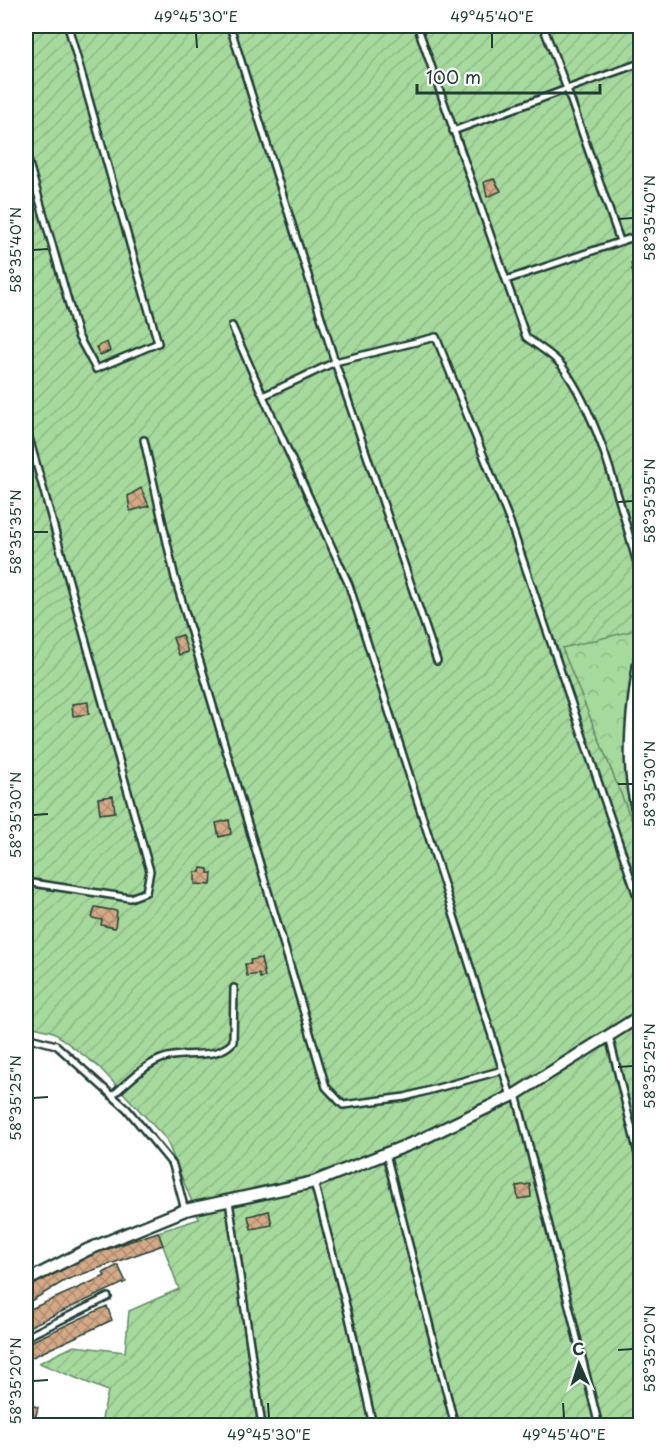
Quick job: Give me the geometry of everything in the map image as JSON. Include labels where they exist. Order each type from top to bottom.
[{"type":"street","points":[[640,658],[631,739],[636,807],[640,819]]},
{"type":"street","points":[[26,1281],[78,1254],[185,1210],[314,1182],[386,1154],[514,1095],[640,1016]]},
{"type":"lane","points":[[26,153],[78,336],[96,369],[158,343],[68,26]]},
{"type":"lane","points":[[230,26],[335,362],[436,660]]},
{"type":"lane","points":[[543,26],[620,241]]},
{"type":"lane","points":[[419,31],[526,337],[561,365],[583,405],[602,448],[640,573]]},
{"type":"lane","points":[[453,131],[640,63]]},
{"type":"lane","points":[[506,280],[640,235]]},
{"type":"lane","points":[[232,326],[349,585],[503,1070],[514,1095],[599,1425]]},
{"type":"lane","points":[[262,396],[335,362],[436,337],[510,522],[640,905]]},
{"type":"lane","points":[[26,427],[150,871],[146,892],[130,898],[26,882]]},
{"type":"lane","points":[[144,440],[175,578],[326,1087],[343,1106],[405,1097],[503,1070]]},
{"type":"lane","points":[[112,1096],[149,1064],[163,1058],[224,1051],[233,1042],[234,988]]},
{"type":"lane","points":[[609,1036],[640,1162]]},
{"type":"lane","points":[[26,1037],[56,1045],[127,1109],[173,1165],[185,1210]]},
{"type":"lane","points":[[386,1154],[455,1425]]},
{"type":"lane","points":[[314,1182],[349,1317],[373,1425]]},
{"type":"lane","points":[[229,1201],[262,1425]]},
{"type":"lane","points":[[26,1337],[108,1297]]},
{"type":"green space","points":[[26,26],[640,26],[640,629],[562,648],[640,841],[640,1425],[116,1425],[101,1423],[108,1391],[39,1363],[74,1346],[125,1352],[129,1311],[179,1289],[158,1232],[199,1219],[166,1139],[100,1068],[53,1032],[26,1025]]},
{"type":"green space","points":[[563,564],[640,609],[640,847],[558,650]]},
{"type":"building","points":[[494,179],[501,191],[487,197],[484,182]]},
{"type":"building","points":[[640,260],[640,277],[634,279],[631,263]]},
{"type":"building","points":[[107,342],[110,351],[100,355],[96,347]]},
{"type":"building","points":[[141,488],[149,506],[130,511],[128,496]]},
{"type":"building","points":[[182,635],[188,652],[179,655],[173,638]]},
{"type":"building","points":[[88,702],[89,714],[73,716],[72,704]]},
{"type":"building","points":[[113,796],[115,812],[100,814],[98,798]]},
{"type":"building","points":[[229,820],[231,834],[219,837],[216,823]]},
{"type":"building","points":[[201,868],[208,869],[208,873],[212,873],[211,885],[195,884],[195,872],[200,872]]},
{"type":"building","points":[[95,907],[117,911],[115,928],[101,925],[102,920],[92,918]]},
{"type":"building","points":[[261,958],[265,977],[260,978],[259,974],[247,976],[245,964],[251,964],[250,960]]},
{"type":"building","points":[[26,964],[31,965],[29,979],[26,978]]},
{"type":"building","points":[[530,1184],[531,1197],[518,1199],[516,1186]]},
{"type":"building","points":[[269,1211],[272,1225],[251,1229],[248,1216]]},
{"type":"building","points":[[158,1232],[163,1245],[66,1280],[26,1304],[26,1288],[59,1269],[90,1255]]},
{"type":"building","points":[[118,1265],[126,1282],[26,1328],[26,1311],[105,1276],[103,1273]]},
{"type":"building","points":[[107,1306],[112,1320],[26,1360],[26,1344]]},
{"type":"building","points":[[26,1404],[38,1407],[34,1424],[26,1422]]}]
